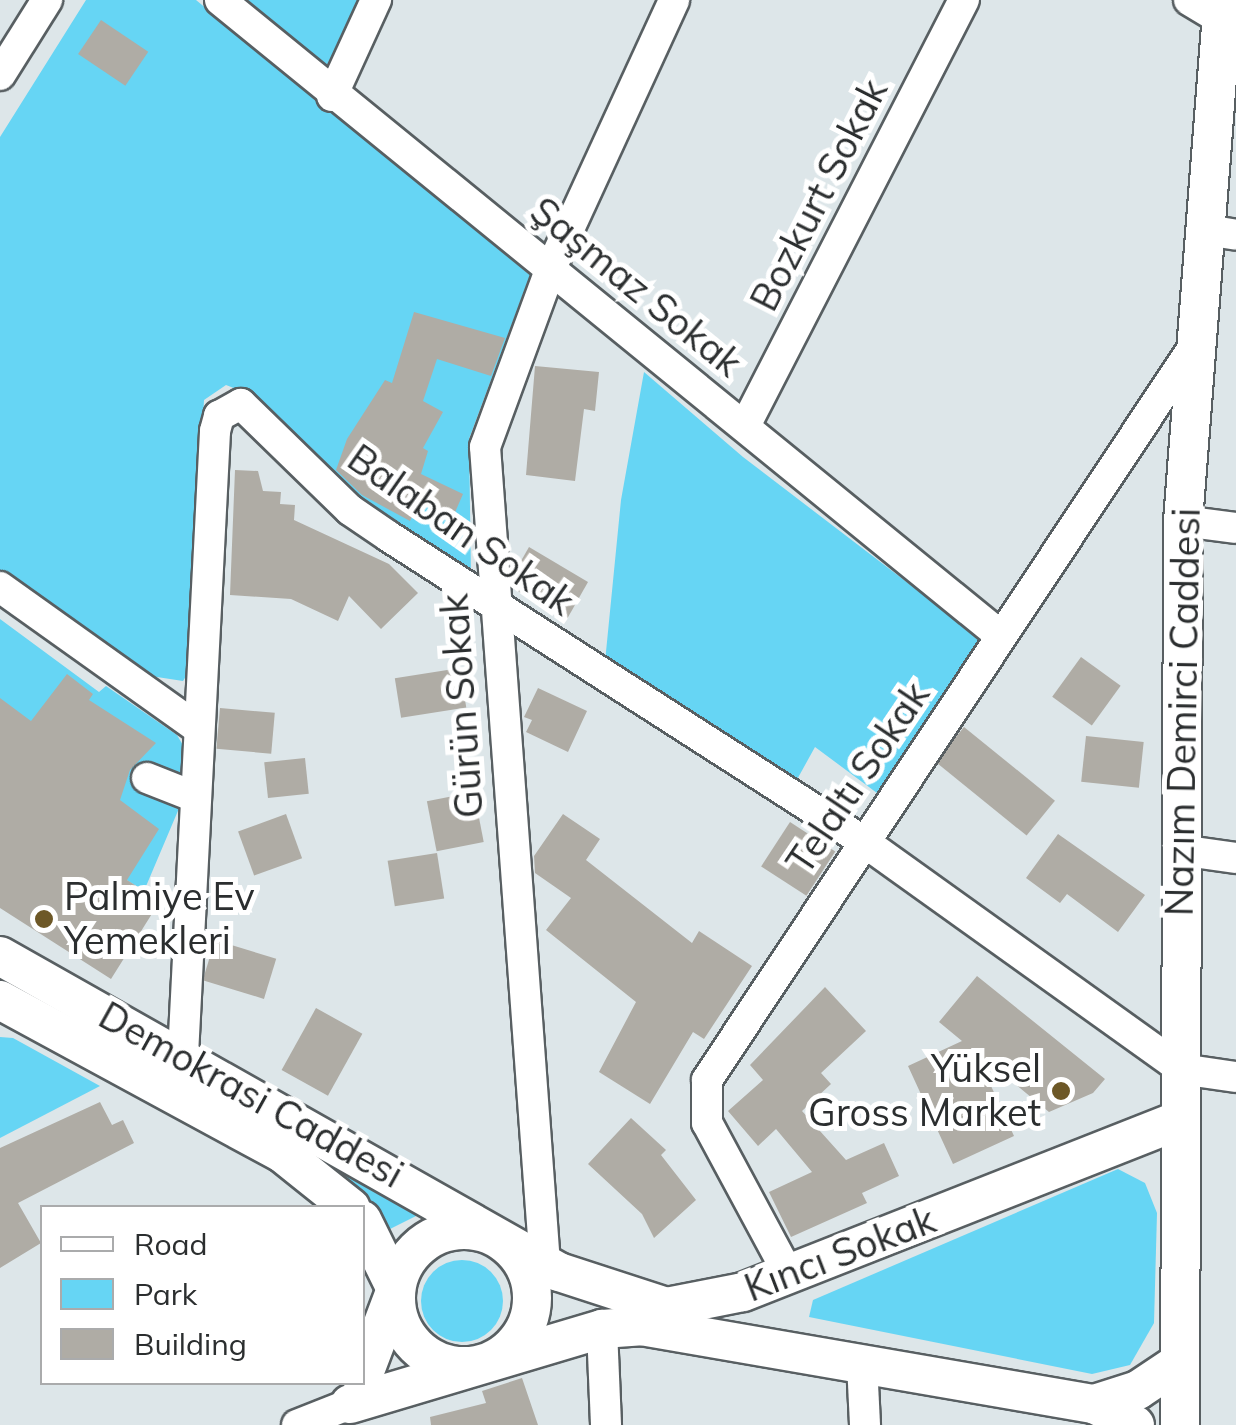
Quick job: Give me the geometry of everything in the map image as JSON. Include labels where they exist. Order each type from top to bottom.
[{"type":"main road","name":"Nazım Demirci Caddesi","points":[[1180,1425],[1183,521],[1197,342],[1221,233],[1211,6]]},
{"type":"main road","name":"Demokrasi Caddesi","points":[[0,956],[183,1045],[501,1235]]},
{"type":"main road","name":"Demokrasi Caddesi","points":[[5,1008],[282,1153],[346,1205]]},
{"type":"main road","name":"Kıncı Sokak","points":[[501,1235],[544,1264],[607,1292],[667,1306],[712,1303],[1180,1120]]},
{"type":"main road","name":"Demokrasi Caddesi","points":[[365,1226],[396,1289]]},
{"type":"main road","points":[[365,1371],[396,1289],[410,1258],[436,1236],[458,1230],[501,1235],[529,1277],[532,1299],[518,1340],[482,1364],[449,1364],[419,1349],[401,1322],[396,1289]]},
{"type":"main road","points":[[358,1389],[482,1364],[602,1329],[676,1330],[1094,1404],[1135,1425]]},
{"type":"main road","points":[[1094,1404],[1138,1390],[1180,1362]]},
{"type":"street","points":[[0,75],[47,0]]},
{"type":"street","name":"Şaşmaz Sokak","points":[[220,0],[332,96],[551,268],[1002,636]]},
{"type":"street","points":[[332,96],[376,0]]},
{"type":"street","name":"Gürün Sokak","points":[[544,1264],[485,447],[551,268],[674,0]]},
{"type":"street","name":"Bozkurt Sokak","points":[[745,426],[964,0]]},
{"type":"street","name":"Telaltı Sokak","points":[[789,1275],[707,1123],[707,1080],[1197,342]]},
{"type":"street","name":"Balaban Sokak","points":[[183,1045],[215,431],[228,406],[252,412],[350,510],[863,840],[1181,1069]]},
{"type":"street","points":[[1183,521],[1236,528]]},
{"type":"street","points":[[0,587],[199,729]]},
{"type":"street","points":[[147,778],[196,797]]},
{"type":"street","points":[[1180,850],[1236,858]]},
{"type":"street","points":[[1181,1069],[1236,1077]]},
{"type":"street","points":[[602,1329],[606,1425]]},
{"type":"street","points":[[862,1362],[864,1425]]},
{"type":"street","points":[[297,1425],[358,1389]]},
{"type":"green space","points":[[86,0],[196,0],[530,275],[469,439],[471,576],[326,474],[244,392],[226,385],[204,400],[190,670],[183,681],[144,675],[0,570],[0,137]]},
{"type":"green space","points":[[240,0],[364,0],[334,63],[319,66]]},
{"type":"green space","points":[[644,372],[743,457],[989,645],[877,793],[815,747],[794,785],[605,662],[621,500]]},
{"type":"green space","points":[[0,619],[99,692],[106,686],[177,735],[184,747],[180,806],[144,891],[0,799]]},
{"type":"green space","points":[[0,1037],[13,1038],[100,1086],[0,1138]]},
{"type":"green space","points":[[244,1109],[428,1210],[388,1230],[347,1180]]},
{"type":"green space","points":[[1118,1169],[1145,1183],[1157,1213],[1154,1323],[1130,1365],[1092,1374],[809,1317],[813,1300]]},
{"type":"green space","points":[[462,1260],[478,1263],[491,1272],[500,1285],[500,1317],[491,1330],[478,1339],[462,1342],[446,1339],[433,1330],[424,1317],[421,1301],[424,1285],[433,1272],[446,1263]]},
{"type":"building","points":[[101,20],[148,52],[125,86],[78,54]]},
{"type":"building","points":[[414,312],[505,338],[491,376],[437,359],[423,401],[443,412],[423,448],[428,451],[421,474],[463,494],[453,517],[420,500],[410,521],[362,495],[336,470],[347,439],[385,380],[392,383]]},
{"type":"building","points":[[535,366],[599,372],[595,411],[584,409],[575,481],[526,475]]},
{"type":"building","points":[[235,470],[258,471],[263,491],[281,492],[280,504],[295,505],[294,520],[389,564],[418,593],[381,629],[349,596],[338,621],[291,599],[230,595]]},
{"type":"building","points":[[529,547],[588,582],[567,619],[514,589],[513,575]]},
{"type":"building","points":[[1081,657],[1121,686],[1092,725],[1052,697]]},
{"type":"building","points":[[460,668],[466,708],[401,718],[395,678]]},
{"type":"building","points":[[67,674],[93,694],[89,700],[156,743],[130,770],[120,800],[159,829],[127,880],[160,901],[111,979],[0,908],[0,698],[31,721]]},
{"type":"building","points":[[538,688],[587,711],[568,752],[526,732],[532,720],[524,717]]},
{"type":"building","points":[[220,708],[275,713],[271,754],[216,749]]},
{"type":"building","points":[[964,727],[1055,801],[1027,836],[936,762]]},
{"type":"building","points":[[1086,736],[1144,742],[1139,788],[1081,782]]},
{"type":"building","points":[[305,758],[309,794],[268,798],[264,762]]},
{"type":"building","points":[[474,792],[484,842],[437,851],[427,801]]},
{"type":"building","points":[[286,814],[302,858],[254,876],[238,831]]},
{"type":"building","points":[[563,814],[600,839],[586,860],[692,943],[699,931],[752,966],[704,1039],[693,1032],[650,1104],[599,1072],[636,1002],[546,930],[571,898],[535,873],[534,856]]},
{"type":"building","points":[[790,822],[835,851],[806,896],[761,866]]},
{"type":"building","points":[[1058,834],[1145,895],[1118,932],[1067,894],[1060,903],[1026,878]]},
{"type":"building","points":[[437,853],[444,898],[395,906],[388,861]]},
{"type":"building","points":[[215,940],[276,959],[264,999],[203,980]]},
{"type":"building","points":[[977,976],[1105,1079],[1093,1093],[1049,1112],[975,1051],[1014,1136],[953,1164],[908,1066],[962,1041],[939,1022]]},
{"type":"building","points":[[825,987],[866,1031],[821,1073],[831,1084],[802,1111],[846,1160],[884,1143],[899,1176],[862,1193],[867,1203],[791,1237],[769,1192],[812,1172],[776,1129],[758,1146],[728,1111],[763,1080],[750,1065]]},
{"type":"building","points":[[316,1008],[362,1034],[328,1096],[282,1070]]},
{"type":"building","points":[[100,1102],[112,1125],[123,1120],[134,1143],[18,1203],[40,1244],[0,1268],[0,1148]]},
{"type":"building","points":[[631,1118],[666,1150],[661,1155],[696,1200],[654,1238],[642,1214],[588,1164]]},
{"type":"building","points":[[522,1378],[538,1425],[431,1425],[430,1417],[486,1403],[482,1391]]},
{"type":"place","name":"Palmiye Ev Yemekleri","points":[[44,919]]},
{"type":"place","name":"Yüksel Gross Market","points":[[1061,1091]]}]
